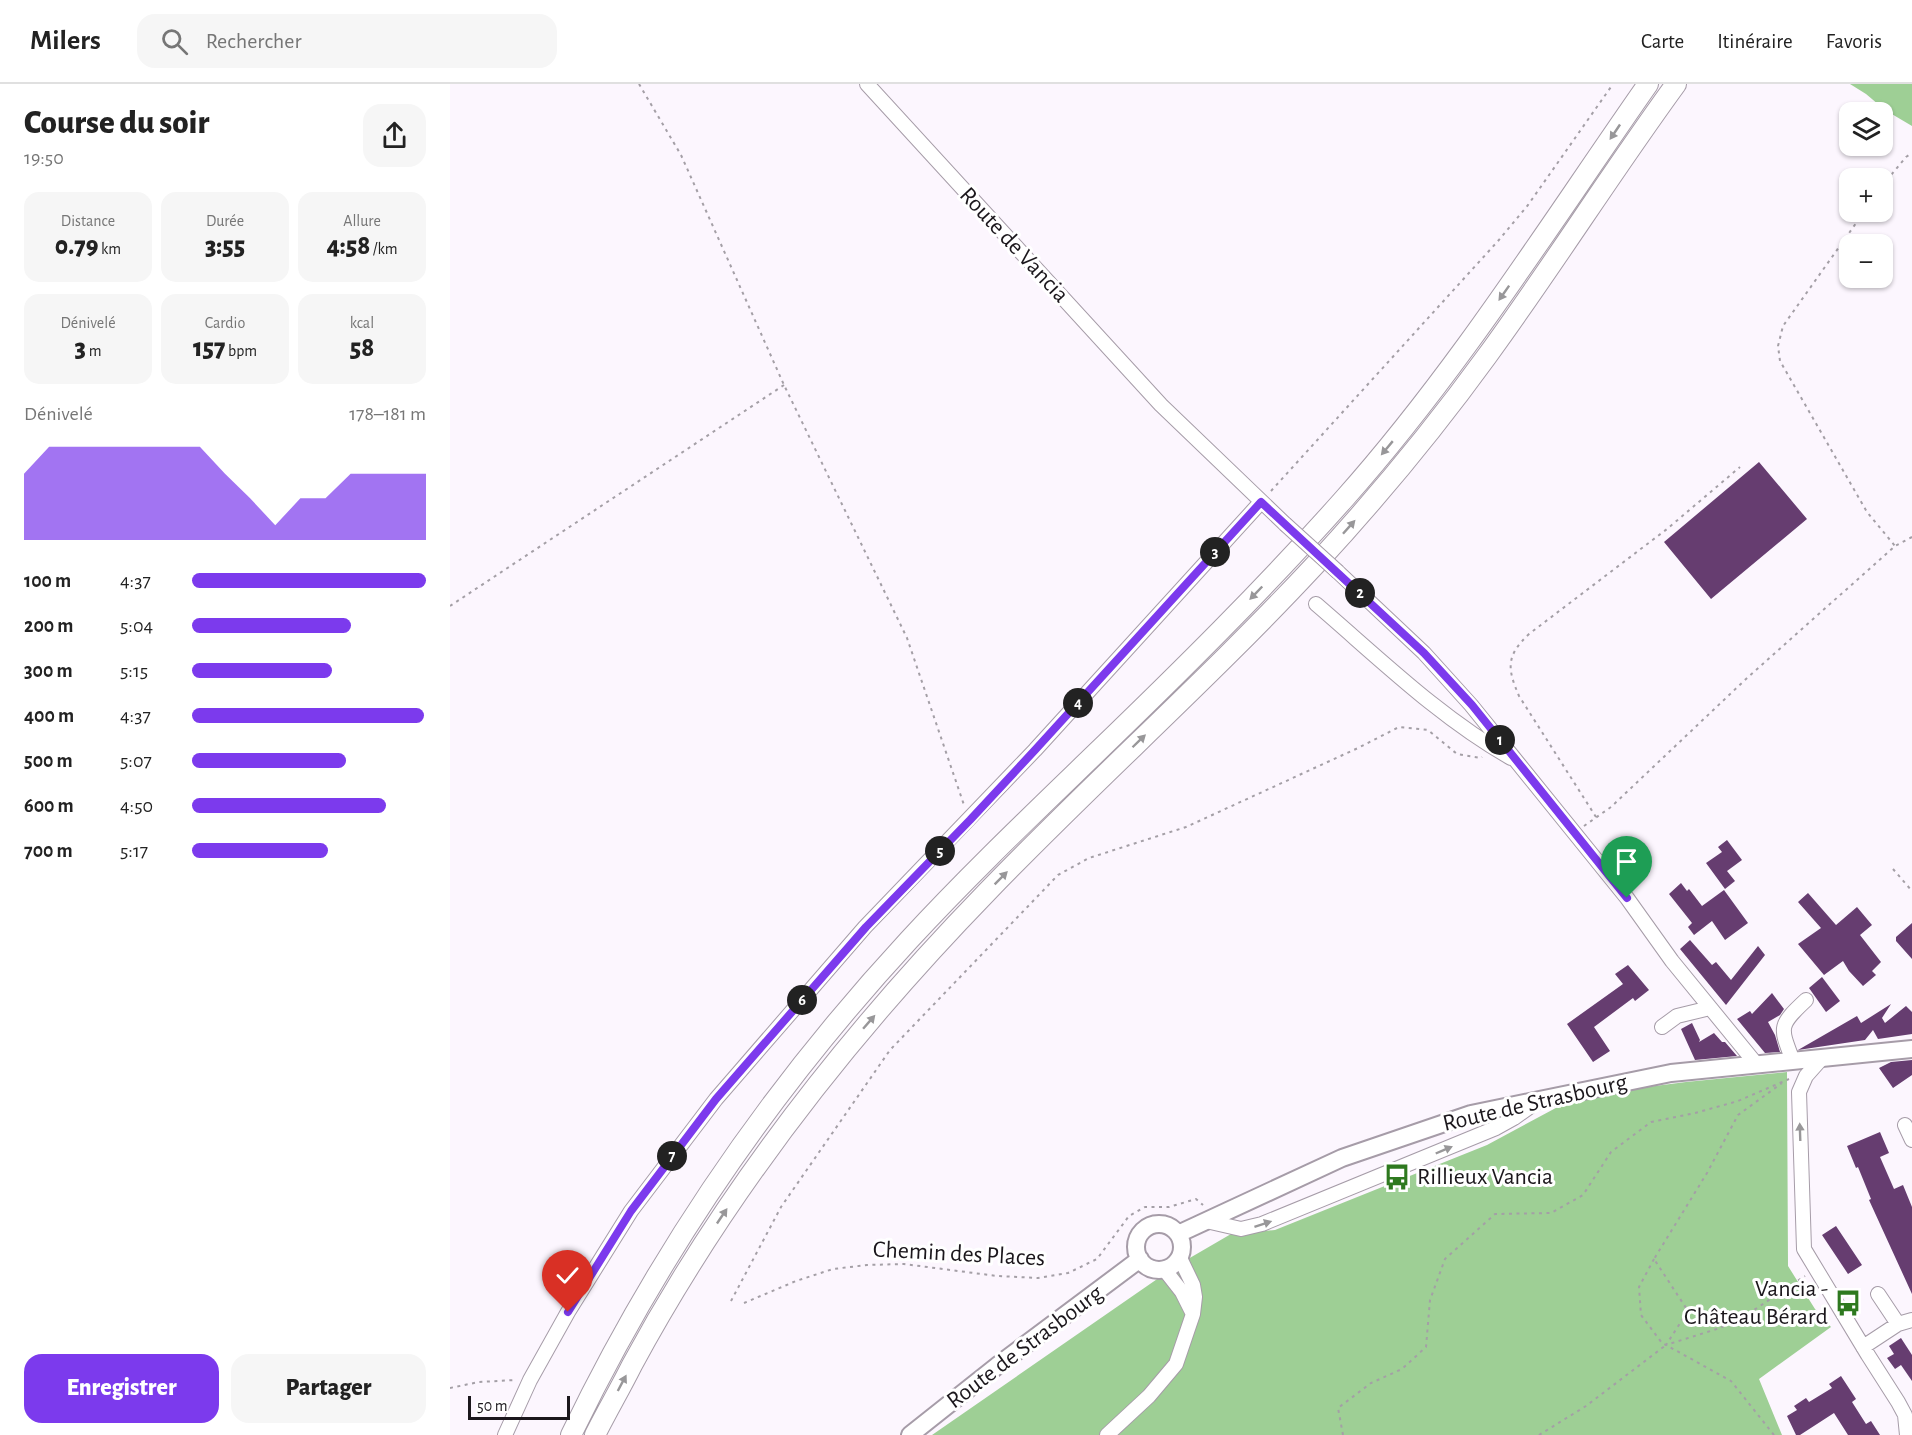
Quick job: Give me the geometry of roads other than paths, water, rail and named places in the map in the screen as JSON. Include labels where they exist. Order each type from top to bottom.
[{"type":"highway","points":[[571,1435],[602,1373],[669,1255],[741,1148],[846,1011],[910,939],[975,872],[1207,644],[1346,496],[1392,442],[1472,337],[1648,84]]},
{"type":"highway","points":[[595,1435],[653,1327],[700,1249],[757,1164],[817,1084],[916,968],[989,890],[1234,648],[1363,512],[1486,357],[1676,84]]},
{"type":"main road","name":"Route de Strasbourg","points":[[1178,1234],[1342,1158],[1471,1114],[1671,1073],[1912,1049]]},
{"type":"main road","points":[[1158,1225],[1172,1228],[1178,1234],[1182,1248],[1180,1258],[1172,1266],[1164,1269],[1151,1269],[1140,1259],[1137,1244],[1144,1231],[1158,1225]]},
{"type":"main road","name":"Route de Strasbourg","points":[[910,1435],[997,1366],[1140,1259]]},
{"type":"street","name":"Route de Vancia","points":[[867,84],[1161,405],[1261,502],[1424,653],[1472,705],[1627,898],[1672,962],[1757,1065]]},
{"type":"street","points":[[505,1435],[530,1380],[568,1312],[631,1211],[716,1099],[866,927],[970,820],[1261,502]]},
{"type":"street","points":[[1316,604],[1429,702],[1518,762]]},
{"type":"street","points":[[1793,1061],[1782,1032],[1787,1017],[1806,1000]]},
{"type":"street","points":[[1662,1027],[1677,1016],[1710,1008]]},
{"type":"street","points":[[1822,1058],[1806,1076],[1799,1092],[1804,1249],[1905,1415],[1907,1435]]},
{"type":"street","points":[[1211,1219],[1241,1229],[1262,1224],[1496,1128],[1541,1099]]},
{"type":"street","points":[[1905,1125],[1912,1140]]},
{"type":"street","points":[[1107,1435],[1149,1396],[1176,1364],[1195,1297],[1193,1285],[1180,1258]]},
{"type":"street","points":[[1164,1269],[1182,1292],[1192,1314]]},
{"type":"street","points":[[1878,1294],[1898,1324]]},
{"type":"street","points":[[1863,1347],[1898,1324],[1912,1320]]},
{"type":"place","name":"Rillieux Vancia","points":[[1397,1177]]},
{"type":"place","name":"Vancia - Château Bérard","points":[[1848,1303]]}]
